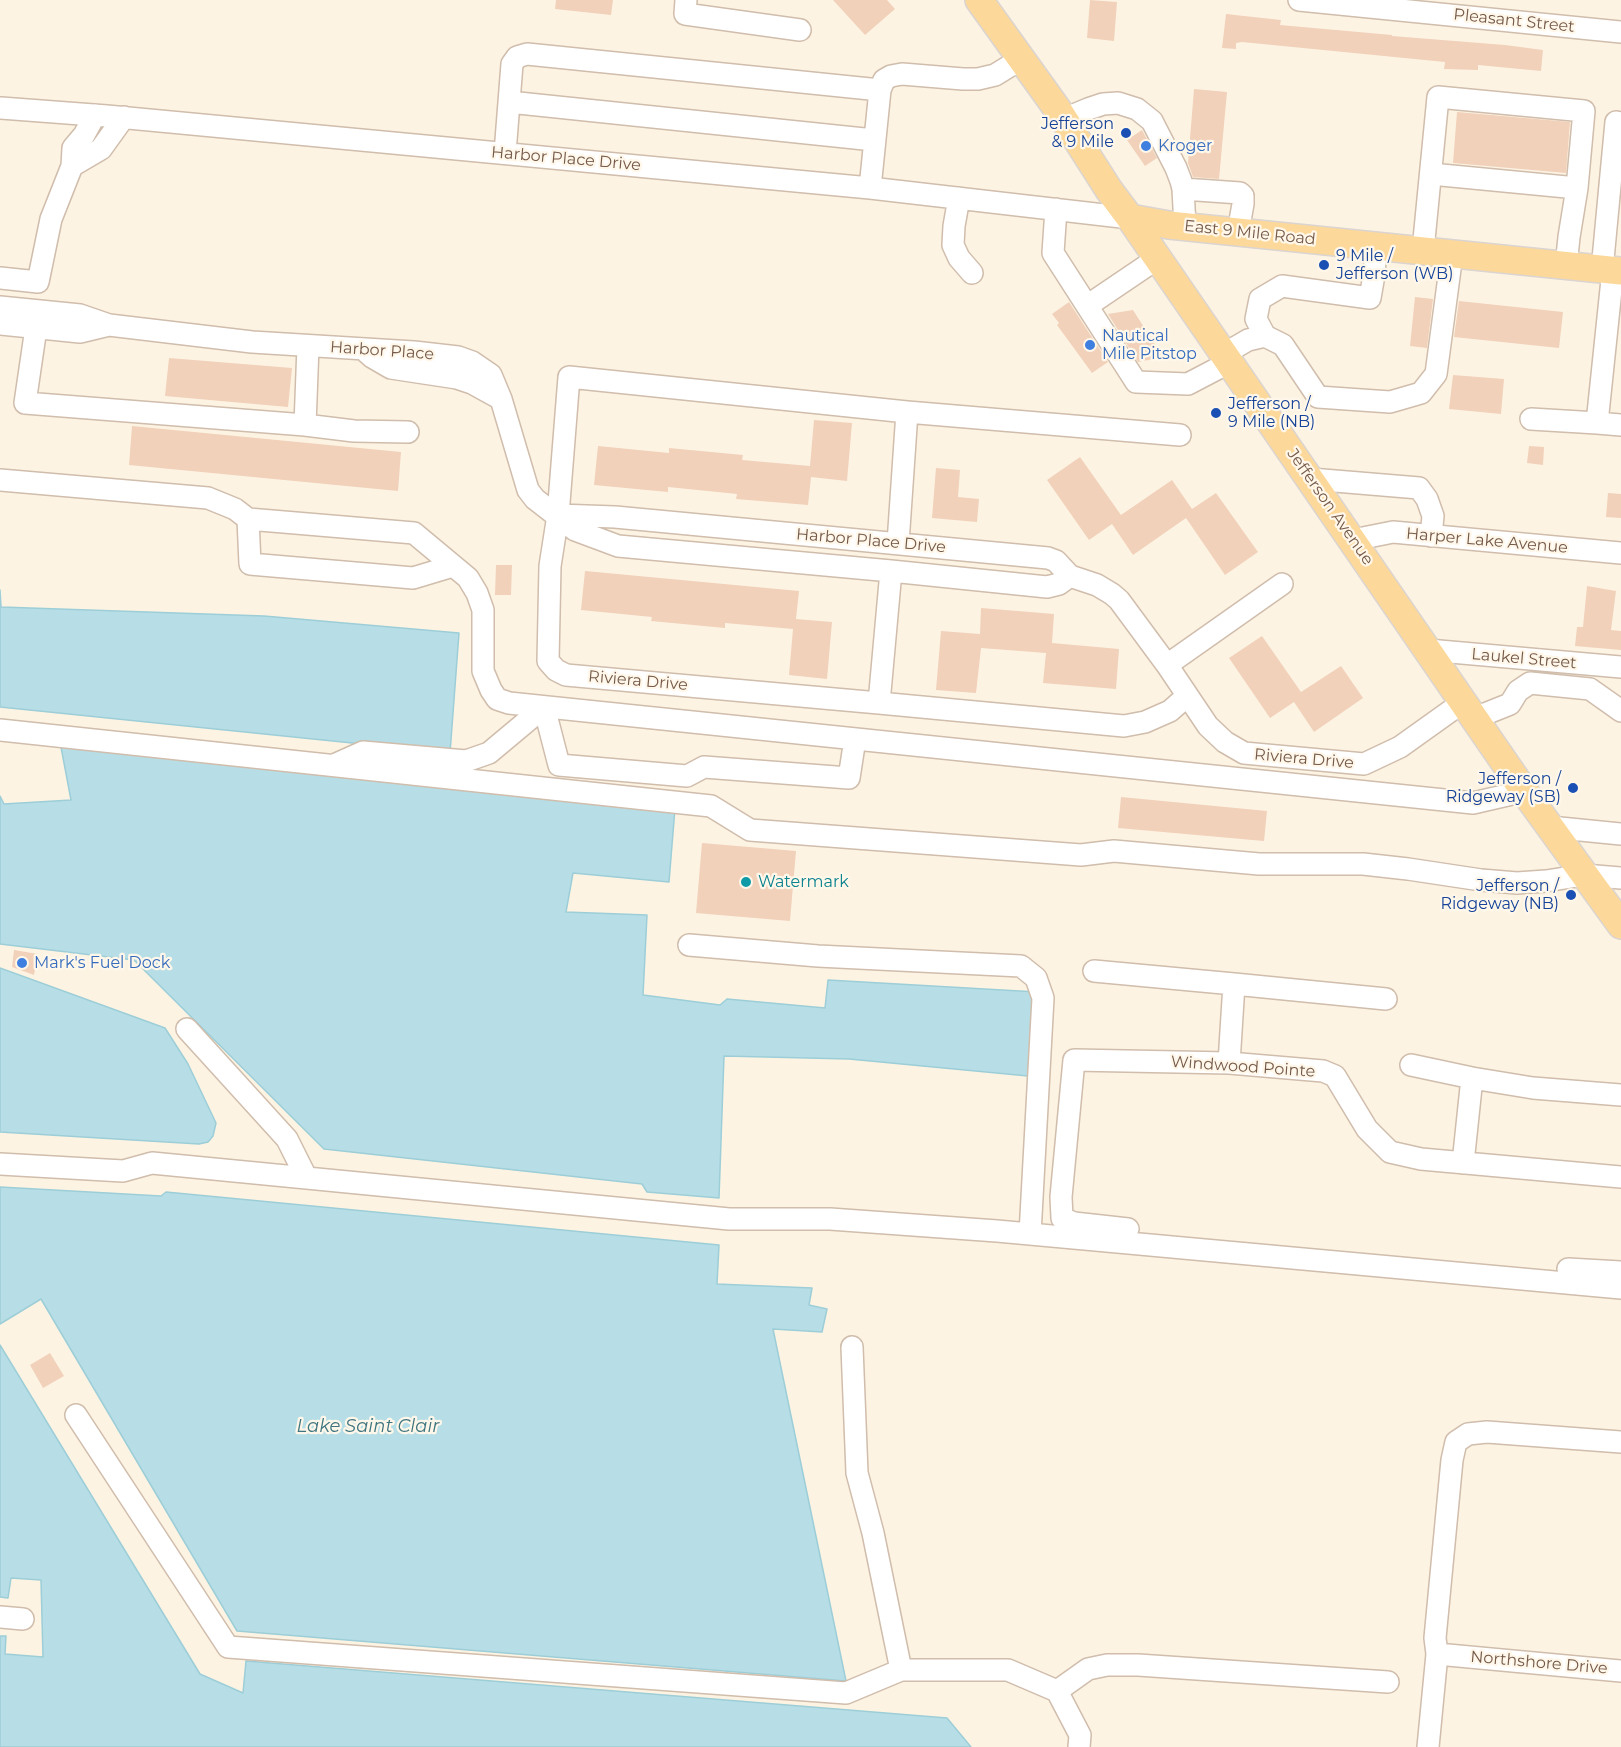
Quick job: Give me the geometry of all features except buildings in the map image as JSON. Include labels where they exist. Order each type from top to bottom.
[{"type":"main road","name":"Jefferson Avenue","points":[[979,0],[1064,119],[1110,190],[1525,791],[1621,925]]},
{"type":"main road","name":"East 9 Mile Road","points":[[1131,218],[1238,232],[1612,270]]},
{"type":"street","points":[[686,0],[685,14],[800,30]]},
{"type":"street","name":"Pleasant Street","points":[[1299,0],[1621,32]]},
{"type":"street","points":[[506,153],[512,64],[518,57],[527,54],[880,90]]},
{"type":"street","points":[[870,188],[880,90],[884,81],[891,76],[902,74],[978,79],[995,75],[1022,59]]},
{"type":"street","points":[[1423,250],[1438,97],[1584,111],[1577,188],[1566,266]]},
{"type":"street","points":[[509,102],[874,140]]},
{"type":"street","points":[[1064,119],[1103,104],[1118,103],[1137,109],[1152,121],[1176,168],[1183,189],[1185,226]]},
{"type":"street","name":"Harbor Place Drive","points":[[1,108],[124,117],[870,188],[1131,218]]},
{"type":"street","points":[[0,278],[38,282],[51,219],[72,166],[73,148],[95,116]]},
{"type":"street","points":[[72,166],[101,149],[124,117]]},
{"type":"street","points":[[1597,423],[1612,270],[1616,122],[1621,123]]},
{"type":"street","points":[[1431,174],[1577,188]]},
{"type":"street","points":[[1183,189],[1240,193],[1243,196],[1243,204],[1238,232]]},
{"type":"street","points":[[959,198],[953,245],[959,258],[972,273]]},
{"type":"street","points":[[1056,209],[1053,253],[1136,382],[1188,384],[1227,358],[1248,340],[1265,336]]},
{"type":"street","points":[[1376,246],[1370,298],[1282,286],[1260,299],[1256,319],[1265,336],[1283,345],[1318,397],[1390,402],[1421,393],[1436,374],[1452,254]]},
{"type":"street","points":[[1087,306],[1158,258]]},
{"type":"street","name":"Harbor Place","points":[[0,307],[80,315],[109,325],[252,342],[363,349],[414,362],[458,357],[472,362],[491,375],[501,399],[528,490],[535,499],[558,515]]},
{"type":"street","name":"Harbor Place","points":[[0,324],[80,332],[109,325]]},
{"type":"street","points":[[36,328],[25,402],[354,431],[408,432]]},
{"type":"street","points":[[363,349],[395,343],[426,345],[456,349],[472,362]]},
{"type":"street","points":[[305,425],[308,346]]},
{"type":"street","points":[[414,362],[472,383],[501,399]]},
{"type":"street","name":"Riviera Drive","points":[[1180,435],[907,412],[569,377],[558,515],[550,566],[548,662],[556,670],[566,675],[1124,726],[1145,722],[1170,711],[1187,696]]},
{"type":"street","points":[[898,543],[907,412]]},
{"type":"street","points":[[1531,419],[1621,425]]},
{"type":"street","points":[[1311,479],[1419,488],[1427,499],[1433,516],[1431,536]]},
{"type":"street","points":[[0,480],[208,498],[236,509],[248,519],[414,533],[468,578],[477,593],[483,610],[483,671],[497,699],[509,703],[1473,803],[1525,791]]},
{"type":"street","points":[[558,515],[575,530],[618,546],[1047,587],[1059,584],[1071,576]]},
{"type":"street","name":"Harbor Place Drive","points":[[558,515],[615,517],[1048,558],[1056,561],[1071,576]]},
{"type":"street","points":[[248,519],[250,564],[413,578],[453,566]]},
{"type":"street","name":"Harper Lake Avenue","points":[[1353,540],[1393,532],[1621,553]]},
{"type":"street","points":[[879,703],[891,571]]},
{"type":"street","name":"Riviera Drive","points":[[1071,576],[1097,585],[1119,600],[1208,726],[1225,742],[1244,753],[1364,764],[1469,710],[1510,704],[1518,691],[1530,683],[1590,689],[1621,711]]},
{"type":"street","points":[[1167,665],[1282,584]]},
{"type":"street","name":"Laukel Street","points":[[1428,650],[1621,667]]},
{"type":"street","points":[[334,765],[363,752],[466,761],[489,753],[544,707]]},
{"type":"street","points":[[544,707],[559,765],[687,776],[704,766],[849,778],[855,739]]},
{"type":"street","points":[[0,730],[711,806],[750,830],[1081,855],[1114,851],[1259,864],[1363,864],[1517,883],[1584,875],[1621,878]]},
{"type":"street","points":[[1550,827],[1621,834]]},
{"type":"street","points":[[688,945],[818,956],[1021,966],[1036,978],[1043,998],[1030,1234]]},
{"type":"street","points":[[1094,971],[1386,999]]},
{"type":"street","points":[[1229,1063],[1234,984]]},
{"type":"street","points":[[187,1029],[287,1139],[306,1177]]},
{"type":"street","name":"Windwood Pointe","points":[[1621,1177],[1421,1159],[1390,1152],[1367,1129],[1335,1076],[1323,1071],[1229,1063],[1074,1060],[1061,1197],[1062,1218],[1074,1223],[1283,1246],[1621,1272]]},
{"type":"street","points":[[1411,1065],[1533,1088],[1621,1095]]},
{"type":"street","points":[[1463,1163],[1472,1078]]},
{"type":"street","points":[[0,1164],[123,1171],[153,1163],[729,1219],[830,1219],[998,1231],[1621,1288]]},
{"type":"street","points":[[998,1231],[1032,1207]]},
{"type":"street","points":[[852,1347],[857,1473],[873,1533],[901,1670]]},
{"type":"street","points":[[76,1415],[228,1647],[846,1694],[901,1670],[1008,1670],[1057,1691],[1085,1746]]},
{"type":"street","points":[[1428,1747],[1447,1655],[1435,1638],[1452,1460],[1456,1442],[1468,1434],[1487,1432],[1621,1442]]},
{"type":"street","points":[[0,1617],[23,1618]]},
{"type":"street","name":"Northshore Drive","points":[[1447,1655],[1621,1671]]},
{"type":"street","points":[[1057,1691],[1088,1669],[1107,1665],[1138,1665],[1388,1682]]},
{"type":"water","points":[[0,590],[1,607],[264,616],[459,633],[450,753],[0,707]]},
{"type":"water","points":[[61,747],[675,808],[669,882],[573,873],[566,912],[647,915],[643,995],[720,1005],[727,999],[825,1008],[828,980],[1037,992],[1028,1076],[849,1059],[724,1056],[719,1198],[647,1192],[642,1184],[324,1149],[134,960],[0,944],[0,796],[4,804],[71,800]]},
{"type":"water","points":[[0,968],[165,1028],[188,1064],[216,1123],[213,1136],[208,1142],[199,1144],[0,1132]]},
{"type":"water","name":"Lake Saint Clair","points":[[0,1187],[161,1196],[166,1192],[719,1245],[717,1284],[812,1288],[809,1305],[827,1309],[822,1332],[773,1329],[846,1681],[237,1631],[41,1299],[0,1324]]},
{"type":"water","points":[[0,1345],[200,1674],[243,1693],[246,1661],[947,1718],[971,1747],[0,1747],[0,1636],[6,1636],[5,1654],[43,1657],[41,1580],[11,1578],[8,1598],[0,1597]]},
{"type":"place","name":"Jefferson & 9 Mile","points":[[1126,133]]},
{"type":"place","name":"Kroger","points":[[1146,146]]},
{"type":"place","name":"9 Mile / Jefferson (WB)","points":[[1324,265]]},
{"type":"place","name":"Nautical Mile Pitstop","points":[[1090,345]]},
{"type":"place","name":"Jefferson / 9 Mile (NB)","points":[[1216,413]]},
{"type":"place","name":"Jefferson / Ridgeway (SB)","points":[[1573,788]]},
{"type":"place","name":"Watermark","points":[[746,882]]},
{"type":"place","name":"Jefferson / Ridgeway (NB)","points":[[1571,895]]},
{"type":"place","name":"Mark's Fuel Dock","points":[[22,963]]}]
